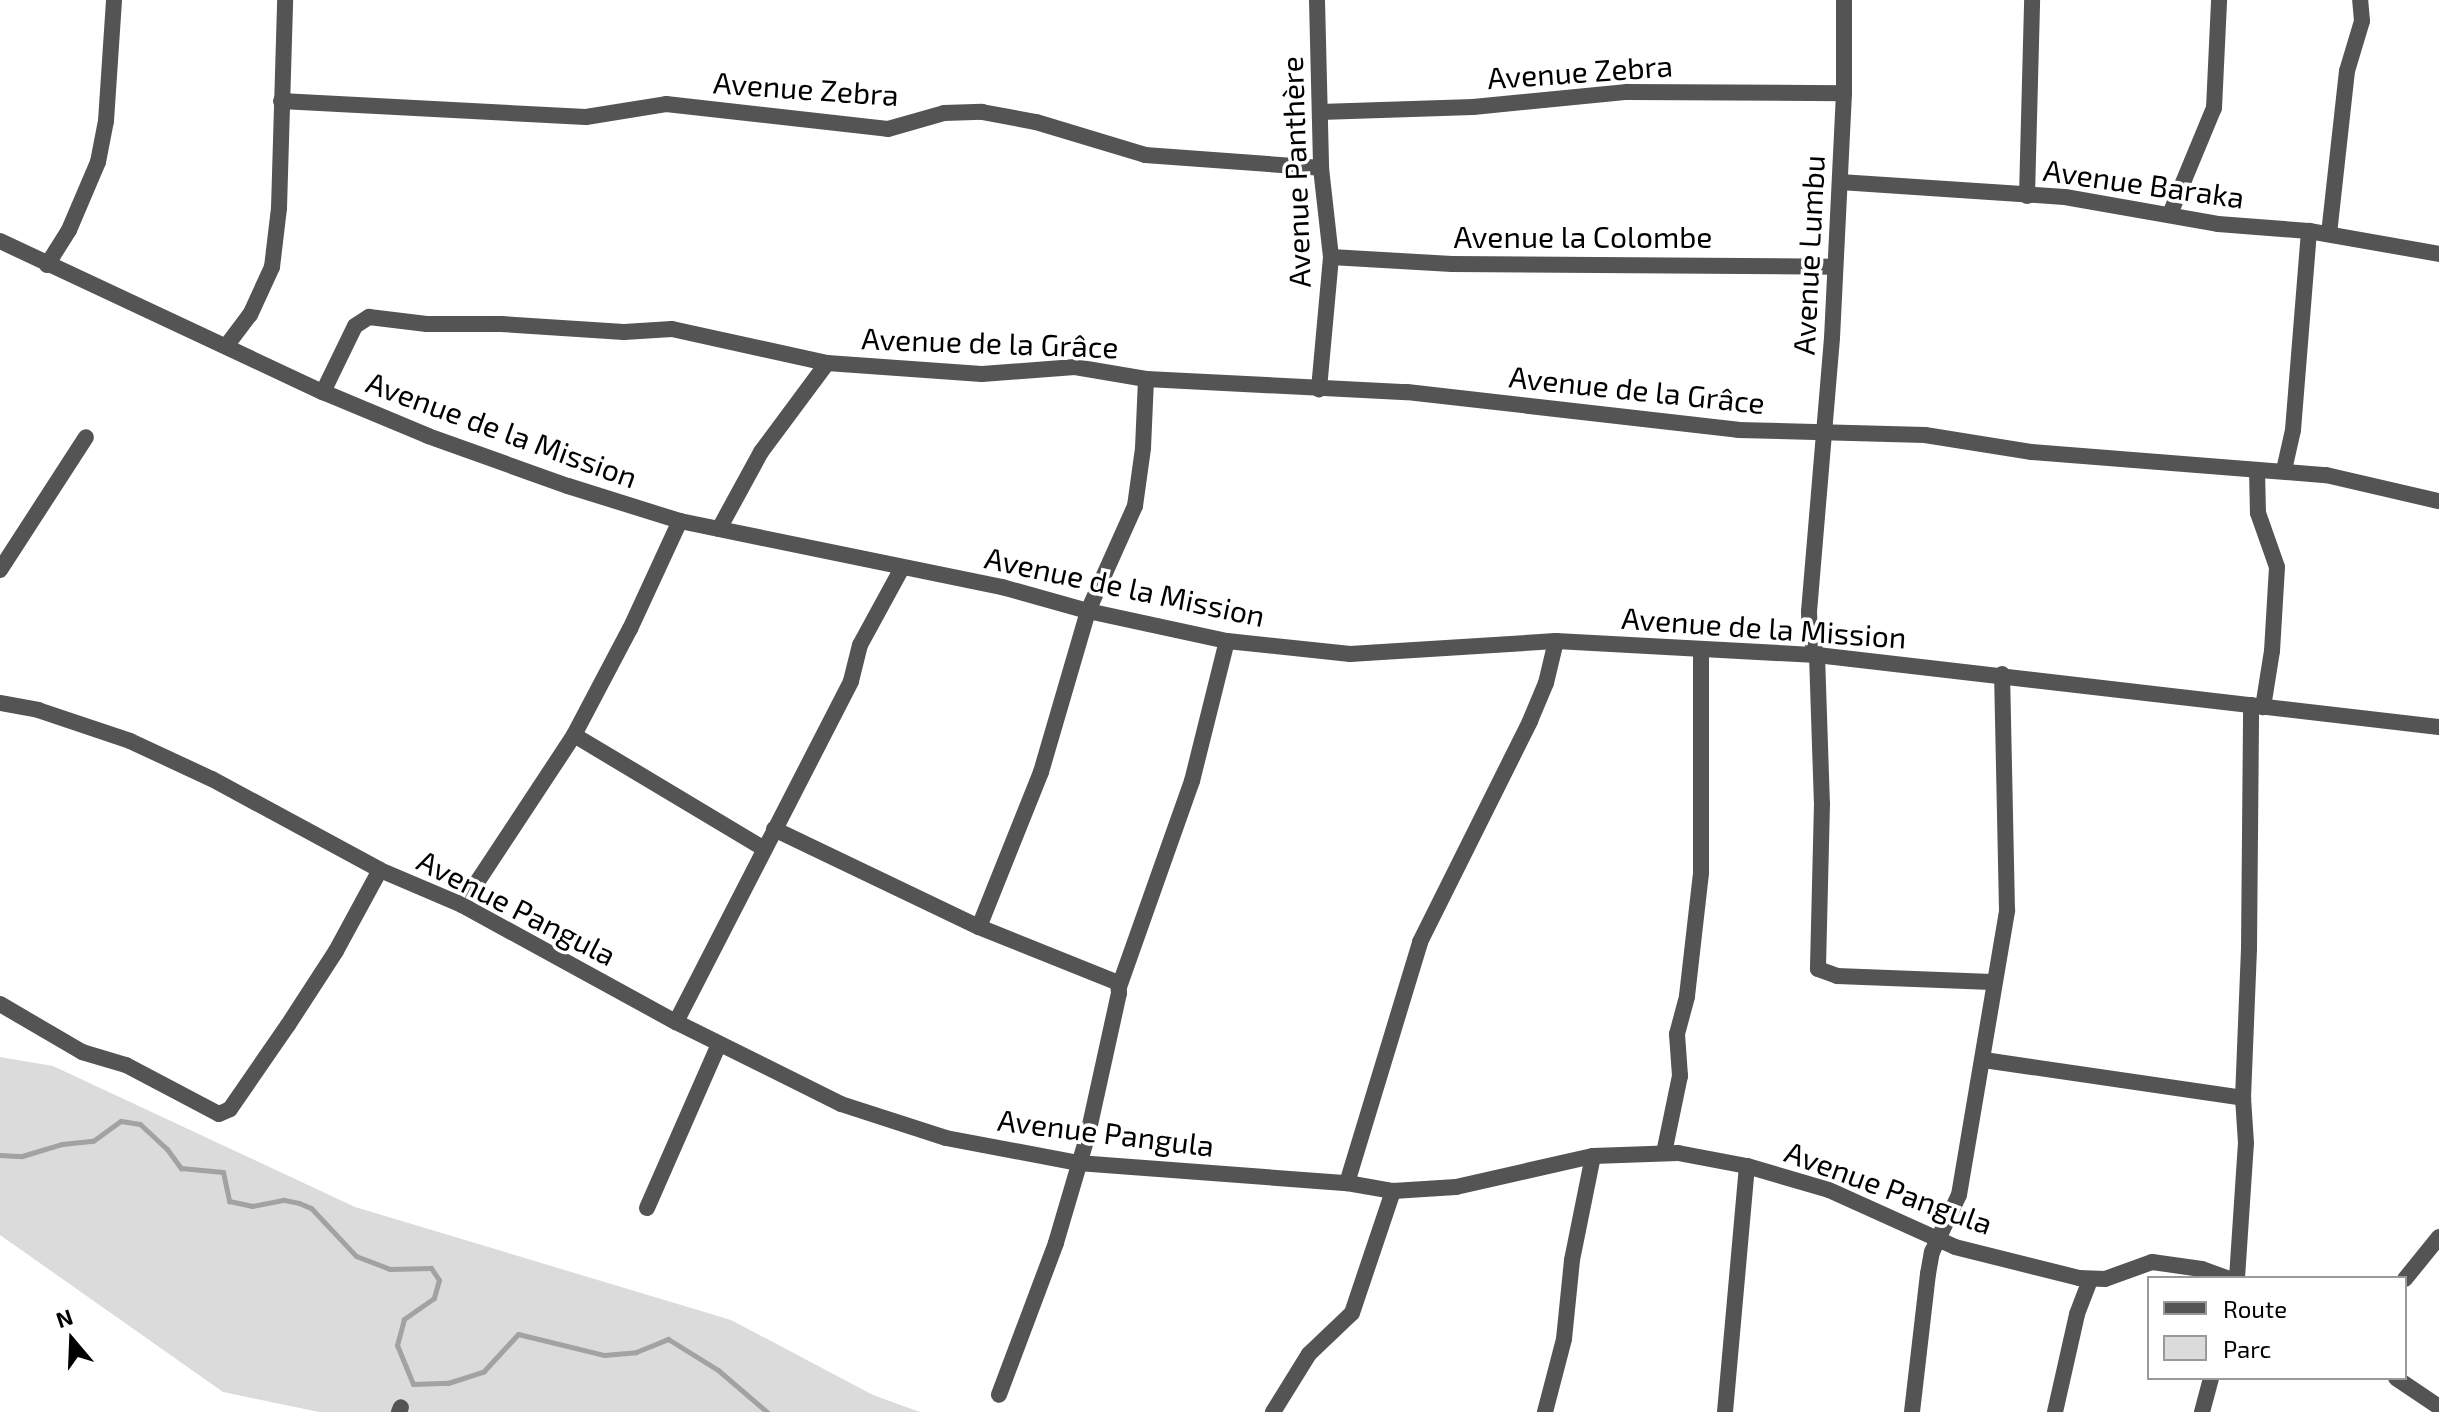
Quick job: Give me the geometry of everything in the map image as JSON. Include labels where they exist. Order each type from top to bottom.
[{"type":"street","points":[[47,265],[69,230],[98,162],[106,121],[114,0]]},
{"type":"street","points":[[227,345],[250,315],[272,267],[279,208],[285,0]]},
{"type":"street","name":"Avenue Panthère","points":[[1317,0],[1321,168],[1331,257],[1319,389]]},
{"type":"street","name":"Avenue Lumbu","points":[[1844,0],[1840,182],[1809,611],[1810,636],[1817,655],[1822,803],[1818,969],[1837,976],[1992,982]]},
{"type":"street","points":[[2027,196],[2032,0]]},
{"type":"street","points":[[2170,214],[2214,108],[2219,0]]},
{"type":"street","points":[[2329,234],[2347,71],[2362,21],[2360,0]]},
{"type":"street","name":"Avenue Zebra","points":[[1320,112],[1473,107],[1627,92],[1844,93]]},
{"type":"street","name":"Avenue Zebra","points":[[281,101],[586,117],[666,104],[888,129],[944,113],[982,112],[1036,122],[1145,155],[1321,168]]},
{"type":"street","name":"Avenue Baraka","points":[[1840,182],[2114,203],[2218,224],[2309,231],[2439,254]]},
{"type":"street","points":[[2284,470],[2293,430],[2309,231]]},
{"type":"street","name":"Avenue de la Mission","points":[[0,241],[323,392],[456,446],[680,521],[1002,587],[1088,611],[1227,641],[1350,654],[1556,641],[1817,655],[2439,727]]},
{"type":"street","name":"Avenue la Colombe","points":[[1331,257],[1452,264],[1835,267]]},
{"type":"street","name":"Avenue de la Grâce","points":[[323,392],[355,326],[369,317],[427,324],[501,324],[624,332],[672,329],[827,363],[982,374],[1075,367],[1146,379],[1407,392],[1738,430],[1925,435],[2031,452],[2284,470],[2349,479],[2439,501]]},
{"type":"street","points":[[719,529],[761,452],[827,363]]},
{"type":"street","points":[[979,927],[1041,772],[1088,611],[1135,506],[1143,448],[1146,379]]},
{"type":"street","points":[[0,570],[86,437]]},
{"type":"street","points":[[2237,1276],[2246,1143],[2243,1098],[2257,706],[2272,651],[2277,567],[2258,513],[2257,470]]},
{"type":"street","points":[[462,905],[574,735],[630,629],[680,521]]},
{"type":"street","points":[[676,1022],[851,681],[860,645],[902,568]]},
{"type":"street","points":[[999,1395],[1056,1243],[1088,1134],[1119,987],[1192,781],[1227,641]]},
{"type":"street","points":[[1347,1183],[1420,942],[1525,732],[1546,683],[1556,641]]},
{"type":"street","points":[[1664,1153],[1680,1076],[1677,1034],[1687,996],[1701,873],[1701,651]]},
{"type":"street","points":[[1912,1412],[1928,1274],[1937,1240],[1959,1195],[1984,1060],[1992,982],[2008,901],[2002,674]]},
{"type":"street","name":"Avenue Pangula","points":[[0,703],[38,710],[130,741],[212,779],[380,870],[462,905],[719,1044],[841,1104],[910,1128],[1078,1163],[1347,1183],[1393,1191],[1481,1182],[1593,1156],[1664,1153],[1747,1166],[1861,1203],[1937,1240],[2090,1280]]},
{"type":"street","points":[[574,735],[763,848]]},
{"type":"street","points":[[774,829],[979,927],[1112,978],[1119,987]]},
{"type":"street","points":[[0,1004],[82,1052],[126,1065],[219,1114],[230,1109],[288,1025],[336,951],[380,870]]},
{"type":"street","points":[[647,1208],[719,1044]]},
{"type":"street","points":[[1984,1060],[2243,1098]]},
{"type":"street","points":[[1545,1412],[1564,1339],[1572,1260],[1593,1156]]},
{"type":"street","points":[[1725,1412],[1747,1166]]},
{"type":"street","points":[[1273,1412],[1309,1354],[1352,1313],[1393,1191]]},
{"type":"street","points":[[2407,1277],[2439,1237]]},
{"type":"street","points":[[2055,1412],[2077,1314],[2090,1280],[2113,1276],[2145,1262],[2191,1267],[2220,1276]]},
{"type":"street","points":[[2202,1412],[2210,1380]]},
{"type":"street","points":[[2399,1380],[2439,1407]]},
{"type":"green space","points":[[0,1057],[53,1066],[355,1207],[731,1320],[873,1395],[920,1412],[319,1412],[223,1392],[0,1235]]},
{"type":"waterway","points":[[0,1155],[22,1156],[62,1144],[93,1141],[121,1121],[140,1124],[167,1149],[181,1168],[223,1172],[229,1201],[252,1206],[284,1200],[299,1203],[311,1208],[356,1256],[390,1269],[431,1268],[439,1280],[434,1298],[404,1319],[397,1345],[413,1384],[448,1383],[484,1371],[518,1334],[604,1355],[636,1352],[668,1339],[718,1370],[767,1412]]}]
